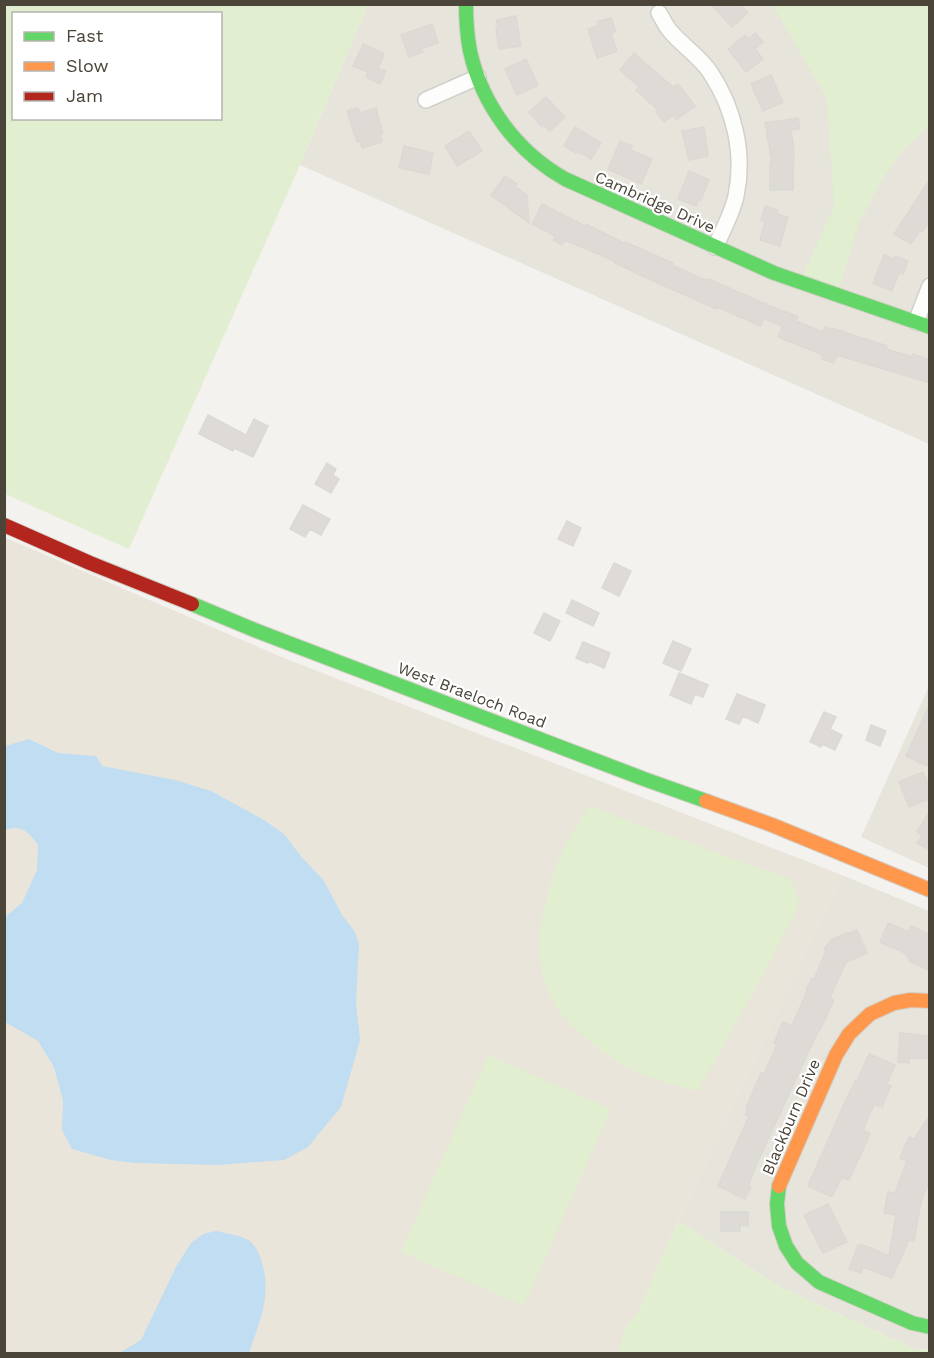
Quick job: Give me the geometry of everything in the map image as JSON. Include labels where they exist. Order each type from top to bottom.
[{"type":"street","name":"Cambridge Drive","points":[[466,4],[465,25],[472,61],[483,93],[499,119],[543,166],[565,179],[774,273],[923,325]]},
{"type":"street","points":[[659,13],[670,31],[709,70],[722,92],[733,121],[738,146],[739,169],[736,196],[715,247]]},
{"type":"street","points":[[426,100],[478,77]]},
{"type":"street","points":[[923,325],[930,286]]},
{"type":"street","name":"West Braeloch Road","points":[[4,525],[90,563],[257,631],[644,779],[772,825],[930,890]]},
{"type":"street","name":"Blackburn Drive","points":[[930,1001],[912,1000],[894,1004],[870,1014],[849,1034],[836,1055],[779,1185],[777,1204],[779,1226],[786,1246],[797,1263],[819,1282],[912,1323],[930,1327]]},
{"type":"shaded area","points":[[368,5],[929,5],[929,444],[300,165]]},
{"type":"shaded area","points":[[4,537],[284,658],[842,875],[678,1221],[620,1353],[5,1353]]},
{"type":"shaded area","points":[[929,686],[929,868],[861,837]]},
{"type":"shaded area","points":[[842,875],[929,911],[929,1349],[917,1350],[778,1286],[678,1221]]},
{"type":"green space","points":[[5,4],[368,5],[300,165],[129,549],[5,494]]},
{"type":"green space","points":[[773,5],[929,5],[929,126],[906,147],[883,178],[859,223],[839,288],[803,275],[834,207],[827,99]]},
{"type":"green space","points":[[589,806],[792,880],[800,904],[698,1091],[639,1073],[606,1054],[576,1030],[563,1016],[546,986],[541,966],[540,946],[545,905],[563,848]]},
{"type":"green space","points":[[488,1055],[611,1109],[524,1306],[401,1252]]},
{"type":"green space","points":[[678,1221],[778,1286],[917,1350],[930,1350],[929,1354],[618,1354],[625,1328],[638,1312]]},
{"type":"water","points":[[29,739],[58,753],[96,756],[102,766],[175,780],[211,791],[264,820],[284,834],[324,881],[342,915],[355,932],[359,944],[356,1002],[360,1040],[341,1107],[308,1147],[284,1160],[218,1165],[134,1163],[111,1160],[72,1149],[62,1130],[63,1100],[54,1067],[38,1041],[5,1022],[5,917],[22,903],[37,870],[38,845],[24,830],[11,828],[5,830],[5,746]]},
{"type":"water","points":[[216,1231],[249,1240],[257,1250],[262,1263],[266,1286],[265,1297],[249,1353],[119,1353],[141,1340],[176,1267],[191,1243],[203,1234]]},
{"type":"building","points":[[711,4],[740,4],[748,13],[732,27]]},
{"type":"building","points":[[516,16],[521,46],[499,49],[496,20]]},
{"type":"building","points":[[611,18],[616,31],[611,33],[617,51],[597,58],[588,29],[599,26],[597,22]]},
{"type":"building","points":[[432,24],[438,43],[421,49],[423,52],[409,57],[401,35]]},
{"type":"building","points":[[755,33],[763,42],[755,49],[763,59],[746,72],[728,49],[745,35],[748,39]]},
{"type":"building","points":[[363,44],[384,54],[378,68],[386,71],[380,84],[366,77],[368,72],[353,66]]},
{"type":"building","points":[[634,53],[673,87],[678,84],[695,106],[676,120],[673,115],[664,122],[656,112],[658,110],[636,90],[639,87],[620,70]]},
{"type":"building","points":[[526,59],[538,85],[517,95],[505,69]]},
{"type":"building","points":[[771,75],[783,102],[763,111],[751,84]]},
{"type":"building","points":[[546,97],[565,117],[550,131],[544,125],[542,127],[529,112]]},
{"type":"building","points":[[358,108],[360,113],[376,108],[383,134],[380,135],[382,142],[362,148],[360,141],[357,142],[347,111]]},
{"type":"building","points":[[798,118],[800,129],[791,130],[794,150],[793,190],[770,190],[770,162],[772,162],[765,123]]},
{"type":"building","points":[[575,127],[601,143],[591,159],[564,146]]},
{"type":"building","points":[[704,127],[708,156],[689,160],[682,131]]},
{"type":"building","points":[[469,131],[482,151],[457,166],[445,146]]},
{"type":"building","points":[[620,141],[632,146],[631,150],[652,159],[641,184],[608,169]]},
{"type":"building","points":[[404,146],[433,153],[429,174],[399,168]]},
{"type":"building","points":[[689,171],[709,180],[696,206],[678,199]]},
{"type":"building","points":[[505,176],[527,195],[529,223],[491,195]]},
{"type":"building","points":[[930,179],[930,220],[911,244],[894,234]]},
{"type":"building","points":[[542,204],[585,226],[586,224],[673,263],[672,265],[700,278],[709,279],[798,317],[796,321],[823,332],[825,327],[832,328],[887,346],[886,349],[930,360],[930,383],[837,355],[834,363],[822,359],[823,355],[778,337],[783,326],[764,319],[760,326],[651,280],[589,250],[564,240],[562,245],[553,240],[555,236],[532,224]]},
{"type":"building","points":[[765,206],[778,210],[777,214],[788,217],[780,246],[760,240],[765,221],[761,220]]},
{"type":"building","points":[[884,255],[908,261],[903,274],[899,273],[892,291],[873,283]]},
{"type":"building","points":[[208,415],[246,435],[254,419],[268,426],[253,457],[234,448],[233,451],[199,434]]},
{"type":"building","points":[[327,463],[336,469],[333,475],[339,479],[331,493],[315,484]]},
{"type":"building","points":[[303,505],[330,519],[321,535],[310,529],[305,537],[290,529]]},
{"type":"building","points":[[567,521],[581,528],[573,546],[558,539]]},
{"type":"building","points":[[614,563],[631,571],[619,596],[602,588]]},
{"type":"building","points":[[572,600],[599,613],[593,626],[566,613]]},
{"type":"building","points":[[544,613],[560,621],[550,641],[534,633]]},
{"type":"building","points":[[673,641],[691,649],[681,671],[663,663]]},
{"type":"building","points":[[583,642],[610,653],[604,668],[576,658]]},
{"type":"building","points":[[679,673],[708,685],[703,697],[695,694],[691,704],[670,695]]},
{"type":"building","points":[[737,694],[765,705],[758,723],[743,716],[739,724],[726,719]]},
{"type":"building","points":[[930,704],[930,760],[927,766],[906,756]]},
{"type":"building","points":[[824,712],[836,717],[830,729],[842,735],[835,750],[810,742]]},
{"type":"building","points":[[871,725],[886,731],[880,746],[866,740]]},
{"type":"building","points":[[923,772],[930,789],[930,792],[926,794],[928,799],[909,807],[899,782]]},
{"type":"building","points":[[930,811],[930,850],[917,843],[922,835],[917,832]]},
{"type":"building","points":[[888,923],[908,932],[911,926],[930,935],[930,971],[909,961],[907,954],[880,942]]},
{"type":"building","points":[[857,930],[867,953],[846,962],[830,998],[834,1000],[759,1159],[745,1199],[718,1186],[749,1116],[745,1115],[748,1109],[746,1108],[777,1044],[774,1043],[783,1022],[792,1026],[806,990],[812,978],[814,979],[826,951],[824,949],[831,940]]},
{"type":"building","points":[[900,1033],[930,1036],[930,1059],[909,1058],[909,1063],[898,1062]]},
{"type":"building","points":[[869,1054],[895,1065],[887,1084],[891,1086],[882,1107],[874,1104],[863,1130],[870,1134],[849,1180],[842,1177],[832,1197],[808,1186]]},
{"type":"building","points":[[930,1115],[930,1168],[926,1178],[930,1181],[921,1201],[914,1241],[909,1240],[892,1278],[863,1267],[861,1273],[849,1269],[858,1245],[889,1256],[896,1215],[884,1213],[888,1192],[895,1193],[907,1161],[900,1158],[909,1137],[914,1139]]},
{"type":"building","points":[[828,1204],[847,1242],[823,1253],[804,1215]]},
{"type":"building","points":[[721,1212],[748,1212],[748,1226],[740,1225],[740,1231],[721,1231]]},
{"type":"traffic: fast","points":[[466,4],[470,51],[483,90],[504,125],[517,141],[548,168],[565,179],[774,273],[930,327]]},
{"type":"traffic: fast","points":[[192,604],[257,631],[706,801]]},
{"type":"traffic: fast","points":[[779,1186],[777,1204],[779,1226],[786,1246],[797,1263],[819,1282],[912,1323],[930,1327]]},
{"type":"traffic: slow","points":[[706,801],[772,825],[930,890]]},
{"type":"traffic: slow","points":[[779,1186],[836,1055],[849,1034],[870,1014],[894,1003],[911,1000],[930,1001]]},
{"type":"traffic: jam","points":[[4,525],[192,604]]}]
